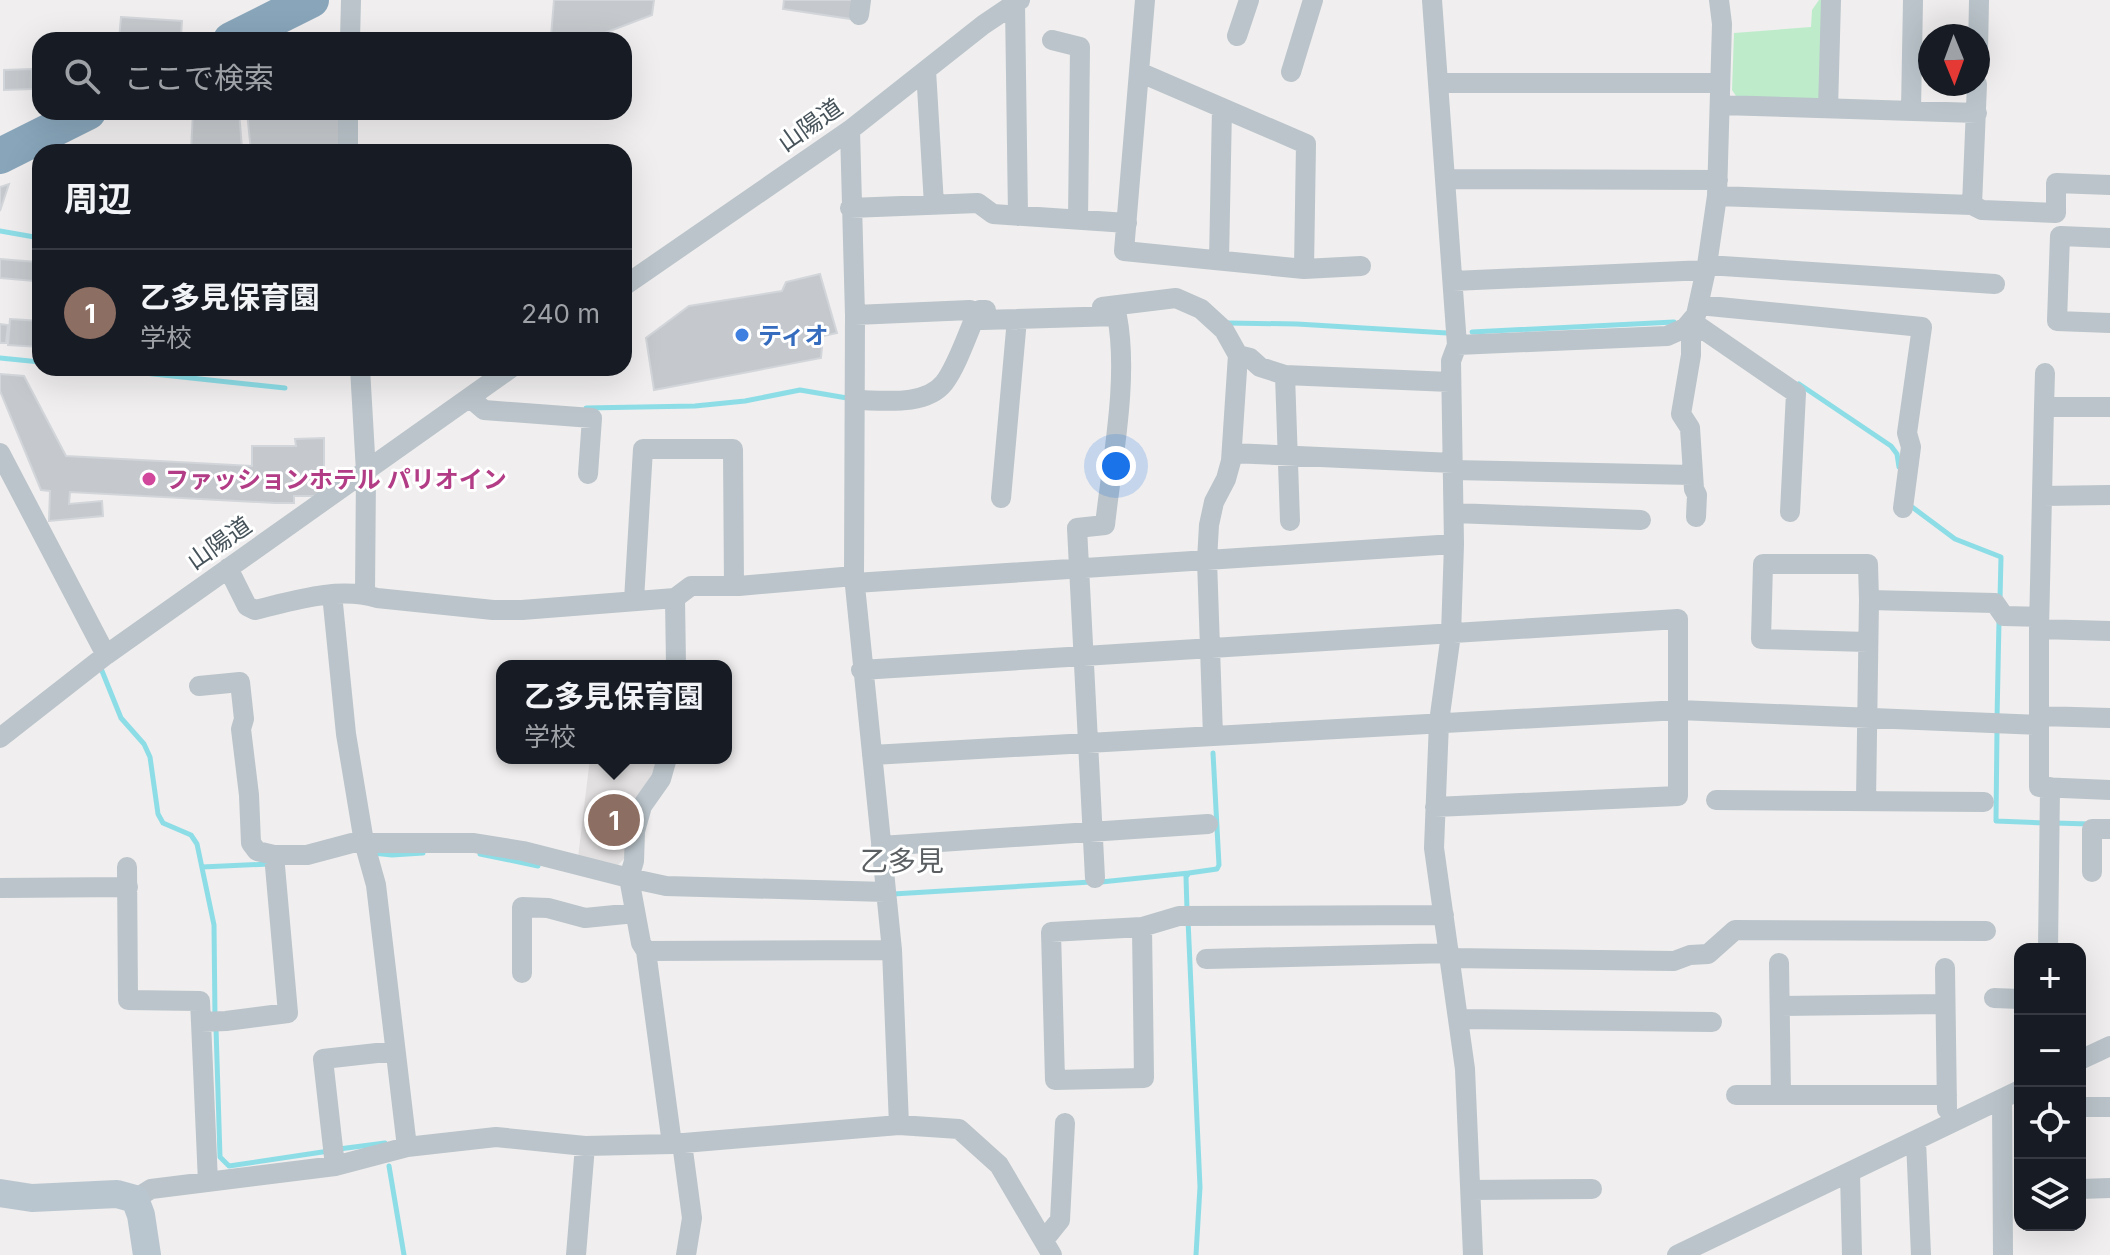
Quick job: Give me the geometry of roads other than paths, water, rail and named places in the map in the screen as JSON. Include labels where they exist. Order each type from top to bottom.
[{"type":"highway","points":[[247,32],[311,0]]},
{"type":"highway","points":[[0,156],[72,120]]},
{"type":"street","points":[[350,32],[351,0]]},
{"type":"street","points":[[1145,0],[1124,251],[1304,269],[1361,266]]},
{"type":"street","points":[[1237,36],[1249,0]]},
{"type":"street","points":[[1291,72],[1313,0]]},
{"type":"street","points":[[1432,0],[1457,345],[1451,361],[1450,382],[1454,513],[1451,634],[1439,722],[1434,848],[1460,1019],[1469,1123],[1473,1255]]},
{"type":"street","points":[[1696,517],[1697,495],[1690,428],[1681,414],[1695,313],[1707,268],[1717,188],[1722,24],[1719,0]]},
{"type":"street","points":[[1828,109],[1831,0]]},
{"type":"street","points":[[1911,110],[1913,0]]},
{"type":"street","points":[[1979,0],[1979,24]]},
{"type":"street","points":[[1018,2],[1018,216]]},
{"type":"street","name":"山陽道","points":[[632,280],[850,130],[1018,2]]},
{"type":"street","points":[[1052,40],[1080,47],[1078,220]]},
{"type":"street","points":[[926,70],[934,205]]},
{"type":"street","points":[[1139,72],[1306,144],[1304,269]]},
{"type":"street","points":[[1439,83],[1720,83]]},
{"type":"street","points":[[1972,205],[1977,96]]},
{"type":"street","points":[[1721,105],[1977,113]]},
{"type":"street","points":[[1219,261],[1222,108]]},
{"type":"street","points":[[348,120],[348,144]]},
{"type":"street","points":[[850,130],[855,315],[854,579],[892,950],[899,1125]]},
{"type":"street","points":[[1446,179],[1717,188],[1972,205],[1982,210],[2056,213],[2056,183],[2110,185]]},
{"type":"street","points":[[850,208],[978,203],[993,214],[1127,223]]},
{"type":"street","points":[[2110,238],[2060,236],[2057,321],[2110,323]]},
{"type":"street","points":[[1453,281],[1707,268],[1995,284]]},
{"type":"street","points":[[855,400],[900,400],[933,393],[945,382],[980,310],[1120,307],[1176,298],[1201,309],[1213,319],[1234,344],[1238,355],[1232,453],[1226,479],[1214,502],[1207,560],[1213,736]]},
{"type":"street","points":[[855,315],[970,310],[982,320],[1117,316],[1121,376],[1105,525],[1077,528],[1095,878]]},
{"type":"street","points":[[1457,345],[1667,336],[1685,328],[1695,313]]},
{"type":"street","points":[[1695,313],[1922,327],[1907,433],[1911,447],[1904,504]]},
{"type":"street","points":[[1695,313],[1796,393],[1790,512]]},
{"type":"street","points":[[1001,498],[1017,319]]},
{"type":"street","points":[[1238,355],[1250,358],[1260,367],[1285,375],[1450,382]]},
{"type":"street","points":[[2045,373],[2039,787],[2110,790]]},
{"type":"street","points":[[1285,375],[1290,521]]},
{"type":"street","points":[[360,376],[366,472],[365,594]]},
{"type":"street","name":"山陽道","points":[[0,738],[100,659],[500,376]]},
{"type":"street","points":[[470,398],[484,410],[592,418],[588,474]]},
{"type":"street","points":[[2044,407],[2110,407]]},
{"type":"street","points":[[634,600],[643,449],[733,449],[734,586]]},
{"type":"street","points":[[0,453],[100,659]]},
{"type":"street","points":[[1232,453],[1453,466],[1693,475]]},
{"type":"street","points":[[2042,496],[2110,495]]},
{"type":"street","points":[[1454,513],[1641,520]]},
{"type":"street","points":[[228,568],[247,606],[255,610],[332,594],[365,594],[377,598],[493,610],[522,610],[675,598],[691,586],[1078,568],[1454,544]]},
{"type":"street","points":[[1866,801],[1869,600],[1868,564],[1763,564],[1761,639],[1868,642]]},
{"type":"street","points":[[332,594],[346,734],[366,850],[376,885],[407,1147]]},
{"type":"street","points":[[675,598],[676,660]]},
{"type":"street","points":[[1869,600],[1995,603],[2004,616],[2110,631]]},
{"type":"street","points":[[861,670],[1678,619],[1678,796],[1435,807]]},
{"type":"street","points":[[199,686],[240,682],[251,843],[274,862],[307,855],[474,843],[523,851],[666,886],[886,892]]},
{"type":"street","points":[[872,755],[1679,710],[1997,723],[2110,718]]},
{"type":"street","points":[[665,764],[661,779],[642,806],[635,831],[634,861],[629,878],[641,943],[646,951],[692,1218],[686,1255]]},
{"type":"street","points":[[2048,943],[2050,787]]},
{"type":"street","points":[[1716,800],[1984,802]]},
{"type":"street","points":[[881,846],[1208,824]]},
{"type":"street","points":[[2092,872],[2092,829],[2110,829]]},
{"type":"street","points":[[212,1021],[288,1013],[274,862]]},
{"type":"street","points":[[0,888],[128,877],[128,1000],[200,1001],[212,1021],[208,1182]]},
{"type":"street","points":[[522,973],[522,907],[548,908],[585,918],[635,913]]},
{"type":"street","points":[[1142,927],[1144,1078],[1055,1080],[1051,932],[1142,927],[1188,916],[1444,915]]},
{"type":"street","points":[[1206,959],[1450,956],[1674,961],[1690,955],[1708,954],[1735,930],[1986,931]]},
{"type":"street","points":[[646,951],[892,950]]},
{"type":"street","points":[[1779,963],[1781,1095]]},
{"type":"street","points":[[1945,968],[1948,1125]]},
{"type":"street","points":[[1994,998],[2014,999]]},
{"type":"street","points":[[1780,1006],[1945,1004]]},
{"type":"street","points":[[1460,1019],[1712,1022]]},
{"type":"street","points":[[2086,1057],[2110,1046]]},
{"type":"street","points":[[334,1155],[323,1059],[395,1051]]},
{"type":"street","points":[[1677,1255],[2011,1094],[2011,1190],[2003,1255]]},
{"type":"street","points":[[1736,1095],[1947,1095]]},
{"type":"street","points":[[2086,1107],[2110,1107]]},
{"type":"street","points":[[1048,1248],[1060,1220],[1065,1123]]},
{"type":"street","points":[[0,1193],[32,1198],[117,1194],[135,1199],[151,1189],[208,1182],[334,1155],[496,1137],[585,1146],[677,1143],[899,1125],[959,1129],[999,1165],[1048,1248]]},
{"type":"street","points":[[1916,1141],[1921,1255]]},
{"type":"street","points":[[576,1255],[585,1146]]},
{"type":"street","points":[[1850,1173],[1852,1255]]},
{"type":"street","points":[[2086,1189],[2110,1188]]},
{"type":"street","points":[[1471,1190],[1592,1189]]},
{"type":"street","points":[[135,1199],[141,1215],[147,1255]]},
{"type":"waterway","points":[[0,231],[32,237]]},
{"type":"waterway","points":[[1472,332],[1674,322]]},
{"type":"waterway","points":[[1228,323],[1447,333]]},
{"type":"waterway","points":[[0,358],[32,361]]},
{"type":"waterway","points":[[173,376],[285,388]]},
{"type":"waterway","points":[[1799,384],[1891,446],[1897,454],[1899,467]]},
{"type":"waterway","points":[[586,408],[695,406],[745,401],[800,390],[847,398]]},
{"type":"waterway","points":[[1908,504],[1955,539],[2001,557],[2000,599]]},
{"type":"waterway","points":[[1997,719],[1999,621]]},
{"type":"waterway","points":[[100,666],[121,718],[144,744],[150,757],[158,814],[163,823],[191,835],[197,844],[214,925],[215,1018]]},
{"type":"waterway","points":[[1997,729],[1996,821],[2045,823]]},
{"type":"waterway","points":[[1187,910],[1186,877],[1189,873],[1217,869],[1219,865],[1213,753]]},
{"type":"waterway","points":[[2055,823],[2089,824]]},
{"type":"waterway","points":[[373,853],[423,853]]},
{"type":"waterway","points":[[480,854],[538,866]]},
{"type":"waterway","points":[[202,867],[269,864]]},
{"type":"waterway","points":[[1101,882],[1189,873]]},
{"type":"waterway","points":[[893,894],[1091,882]]},
{"type":"waterway","points":[[1188,920],[1200,1187],[1196,1255]]},
{"type":"waterway","points":[[216,1028],[220,1157],[229,1166],[329,1151]]},
{"type":"waterway","points":[[339,1149],[385,1143]]},
{"type":"waterway","points":[[389,1166],[404,1255]]},
{"type":"place","name":"ティオ","points":[[742,335]]},
{"type":"place","name":"ファッションホテル パリオイン","points":[[149,479]]},
{"type":"place","name":"乙多見保育園","points":[[614,820]]},
{"type":"district","name":"乙多見","points":[[902,861]]}]
